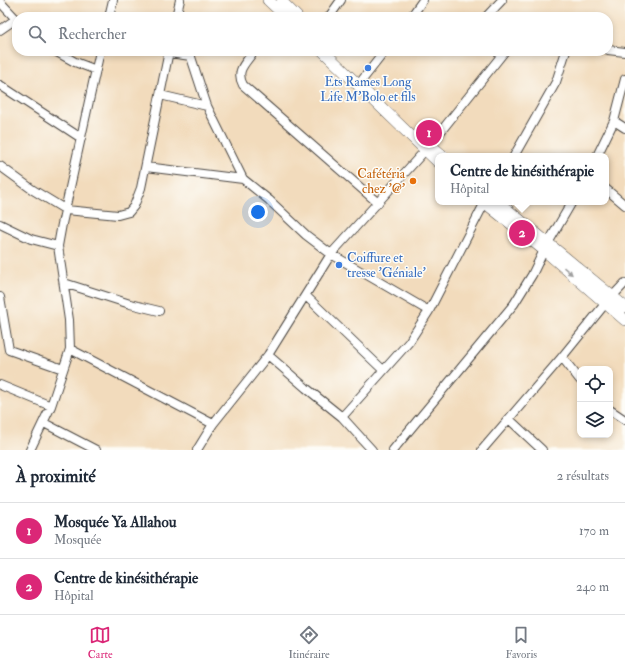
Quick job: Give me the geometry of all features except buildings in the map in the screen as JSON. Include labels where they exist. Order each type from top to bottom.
[{"type":"main road","points":[[268,0],[278,12]]},
{"type":"main road","points":[[279,0],[292,12]]},
{"type":"main road","points":[[327,56],[428,148],[437,153]]},
{"type":"main road","points":[[338,56],[363,79],[428,148],[435,158]]},
{"type":"main road","points":[[489,205],[546,247]]},
{"type":"main road","points":[[501,205],[546,247],[609,300],[625,320]]},
{"type":"main road","points":[[609,300],[625,307]]},
{"type":"street","points":[[109,12],[113,0]]},
{"type":"street","points":[[178,12],[180,0]]},
{"type":"street","points":[[333,12],[341,0]]},
{"type":"street","points":[[415,12],[423,0]]},
{"type":"street","points":[[491,12],[502,0]]},
{"type":"street","points":[[0,2],[12,15]]},
{"type":"street","points":[[0,30],[12,22]]},
{"type":"street","points":[[613,51],[625,52]]},
{"type":"street","points":[[64,56],[96,70]]},
{"type":"street","points":[[30,450],[51,406],[62,369],[70,350],[69,320],[58,246],[99,56]]},
{"type":"street","points":[[0,166],[33,190],[66,210],[118,215],[129,212],[138,198],[146,167],[168,56]]},
{"type":"street","points":[[191,56],[207,106],[242,179],[269,200],[306,235],[332,254],[430,311]]},
{"type":"street","points":[[251,56],[239,73],[239,78],[243,85],[378,203]]},
{"type":"street","points":[[363,79],[381,56]]},
{"type":"street","points":[[197,450],[213,424],[268,355],[332,254],[428,148],[501,56]]},
{"type":"street","points":[[516,153],[556,82],[564,56]]},
{"type":"street","points":[[598,153],[614,121],[625,79]]},
{"type":"street","points":[[0,85],[81,138]]},
{"type":"street","points":[[160,96],[207,106]]},
{"type":"street","points":[[614,121],[625,128]]},
{"type":"street","points":[[146,167],[242,179]]},
{"type":"street","points":[[609,191],[625,204]]},
{"type":"street","points":[[342,417],[409,342],[430,311],[483,205]]},
{"type":"street","points":[[392,450],[514,304],[532,275],[570,205]]},
{"type":"street","points":[[0,224],[31,239],[58,246]]},
{"type":"street","points":[[482,450],[625,283]]},
{"type":"street","points":[[64,284],[159,311]]},
{"type":"street","points":[[306,296],[383,370]]},
{"type":"street","points":[[0,297],[9,350],[62,369]]},
{"type":"street","points":[[70,350],[213,424]]},
{"type":"street","points":[[268,355],[342,417],[372,450]]},
{"type":"street","points":[[562,357],[577,376]]},
{"type":"street","points":[[0,385],[51,406]]},
{"type":"street","points":[[613,412],[625,420]]},
{"type":"street","points":[[509,419],[542,450]]},
{"type":"street","points":[[44,423],[96,450]]},
{"type":"place","name":"Ets Rames Long Life M'Bolo et fils","points":[[368,68]]},
{"type":"place","name":"Mosquée Ya Allahou","points":[[429,133]]},
{"type":"place","name":"Cafétéria chez '@'","points":[[413,181]]},
{"type":"place","name":"Centre de kinésithérapie","points":[[522,233]]},
{"type":"place","name":"Coiffure et tresse 'Géniale'","points":[[339,265]]}]
